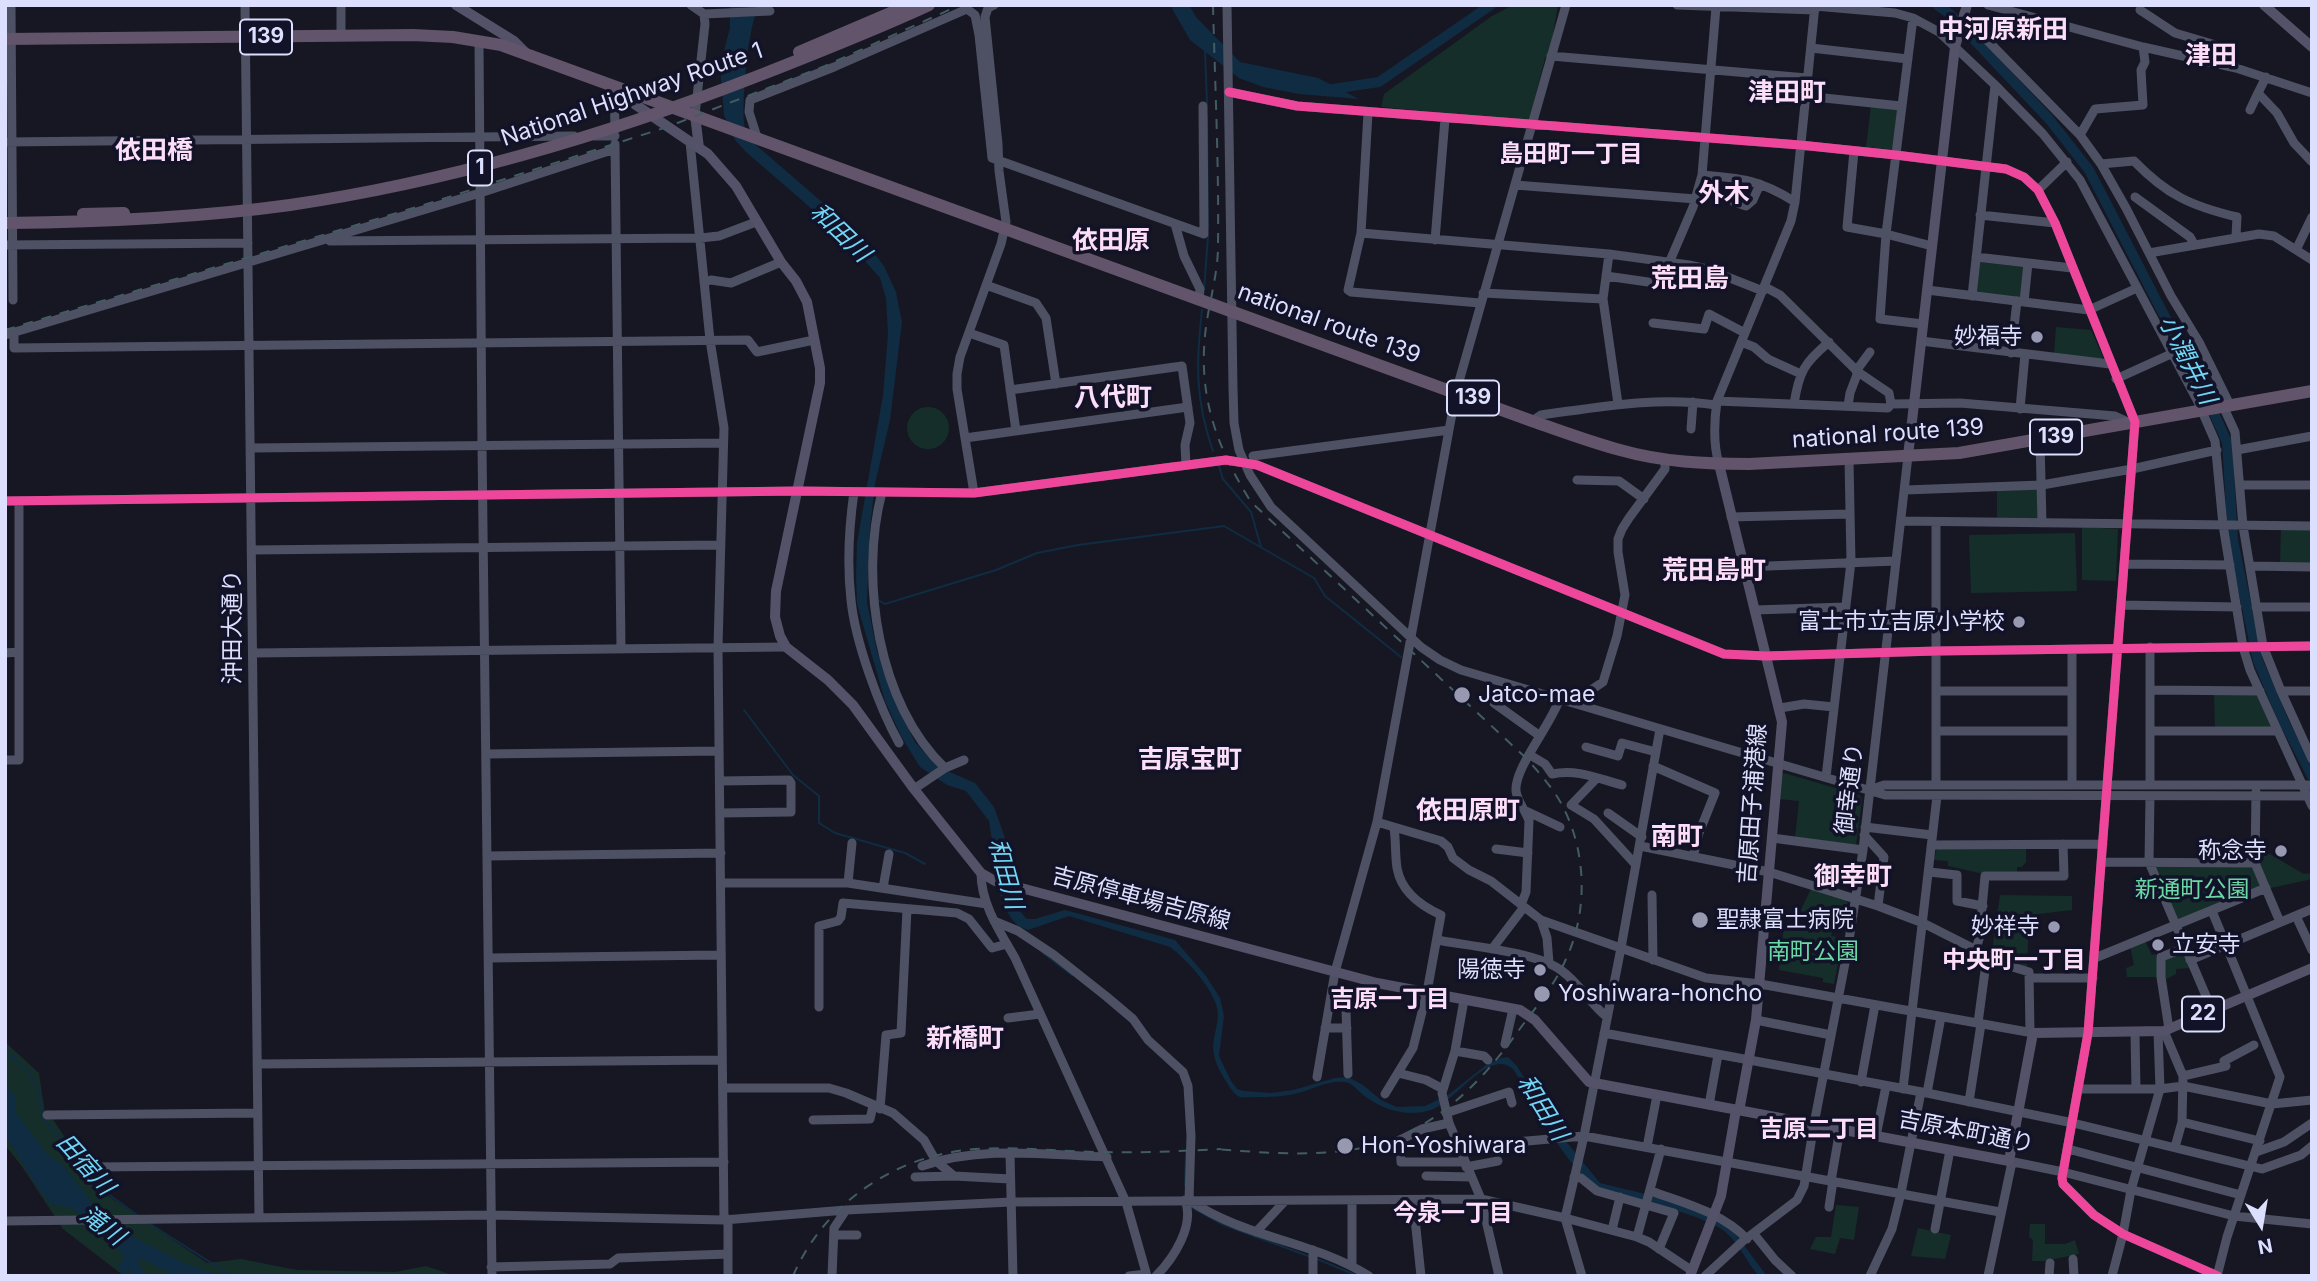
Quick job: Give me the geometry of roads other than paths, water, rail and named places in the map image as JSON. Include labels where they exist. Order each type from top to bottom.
[{"type":"highway","name":"National Highway Route 1","points":[[5,215],[130,212],[261,200],[378,181],[458,164],[579,132],[641,111],[751,71],[909,5]]},
{"type":"highway","name":"National Highway Route 1","points":[[5,223],[104,222],[248,210],[388,188],[485,166],[644,119],[820,52],[929,5]]},
{"type":"highway","name":"139","points":[[8,39],[413,35],[480,41],[525,52],[752,136]]},
{"type":"highway","name":"national route 139","points":[[752,136],[1532,421],[1622,451],[1665,460],[1719,464],[1959,453],[2202,410]]},
{"type":"highway","name":"139","points":[[2202,410],[2312,391]]},
{"type":"main road","points":[[456,5],[514,41],[525,52]]},
{"type":"main road","points":[[2264,5],[2312,47]]},
{"type":"main road","points":[[2274,5],[2312,38]]},
{"type":"main road","points":[[1908,456],[1955,45],[1964,10]]},
{"type":"main road","points":[[471,15],[478,27],[480,41]]},
{"type":"main road","points":[[614,86],[633,103],[695,145],[721,169],[736,186],[807,302],[820,368],[820,383],[774,607],[776,627],[786,646]]},
{"type":"main road","points":[[695,115],[695,145]]},
{"type":"main road","name":"吉原田子浦港線","points":[[1690,1273],[1721,1196],[1756,1020],[1782,733],[1780,708],[1719,464]]},
{"type":"main road","name":"吉原停車場吉原線","points":[[786,646],[828,680],[853,705],[914,789],[981,873],[995,881],[1335,972],[1513,1009],[1530,1015],[1589,1082],[1595,1084]]},
{"type":"main road","name":"22","points":[[2031,1033],[2164,1031],[2312,968]]},
{"type":"main road","points":[[2010,1162],[2031,1033]]},
{"type":"main road","name":"吉原本町通り","points":[[1595,1084],[2010,1162]]},
{"type":"street","points":[[11,5],[8,39],[9,245],[13,300]]},
{"type":"street","name":"沖田大通り","points":[[244,5],[259,1218]]},
{"type":"street","points":[[341,5],[341,36]]},
{"type":"street","points":[[691,5],[704,14],[770,11]]},
{"type":"street","points":[[974,494],[957,389],[957,374],[960,358],[1005,229],[1006,214],[985,18],[985,12],[994,5]]},
{"type":"street","points":[[1227,5],[1234,423],[1239,450],[1250,475],[1271,507],[1421,647],[1461,670],[1885,795],[2310,796]]},
{"type":"street","points":[[1317,1077],[1335,972],[1377,822],[1456,392],[1566,5]]},
{"type":"street","points":[[1677,5],[1873,10],[1913,18],[1939,32],[1955,45],[2067,162],[2093,201],[2202,410],[2217,450],[2223,525],[2243,647],[2250,670],[2277,731],[2307,785],[2312,806]]},
{"type":"street","points":[[1988,5],[2143,47],[2236,68],[2312,93]]},
{"type":"street","points":[[1669,263],[1696,198],[1702,176],[1716,7]]},
{"type":"street","points":[[1719,464],[1715,428],[1717,403],[1791,221],[1795,202],[1815,7]]},
{"type":"street","points":[[752,136],[750,100],[967,9],[975,15],[992,158],[1204,234],[1203,106]]},
{"type":"street","points":[[1964,10],[1981,34],[2080,135],[2101,164],[2171,296],[2199,342],[2235,432],[2243,526],[2263,646],[2312,759]]},
{"type":"street","points":[[2140,10],[2175,33],[2219,46],[2226,51],[2236,68]]},
{"type":"street","points":[[695,115],[704,14]]},
{"type":"street","points":[[1913,18],[1886,234],[1880,319],[1923,324]]},
{"type":"street","points":[[480,41],[491,1271],[610,1264],[618,1258],[728,1254]]},
{"type":"street","points":[[2080,135],[2095,109],[2143,105],[2143,47]]},
{"type":"street","points":[[1811,48],[1908,59]]},
{"type":"street","points":[[1551,56],[1807,78]]},
{"type":"street","points":[[2250,110],[2266,77]]},
{"type":"street","points":[[1972,296],[1995,85]]},
{"type":"street","points":[[614,86],[621,649]]},
{"type":"street","points":[[1229,92],[1297,106],[1368,113],[1705,137],[1895,155],[1986,165],[2006,169],[2024,177],[2038,190],[2055,223],[2132,423],[2132,469],[2095,958],[2088,1033],[2063,1184],[2094,1215],[2123,1234],[2217,1276],[2280,1077],[2212,911]]},
{"type":"street","points":[[2258,93],[2277,113],[2294,143],[2312,162]]},
{"type":"street","points":[[1805,96],[1901,106]]},
{"type":"street","points":[[1368,113],[1361,233],[1348,290],[1480,303]]},
{"type":"street","points":[[1435,240],[1445,118]]},
{"type":"street","points":[[9,142],[615,136]]},
{"type":"street","points":[[695,145],[704,282],[724,428],[718,648],[722,1059],[728,1276]]},
{"type":"street","points":[[615,149],[248,263],[9,333],[14,348],[748,340],[757,352],[814,340]]},
{"type":"street","points":[[1854,151],[1847,228],[1886,234],[1932,246]]},
{"type":"street","points":[[2101,164],[2134,161],[2160,187],[2174,195],[2195,205],[2237,217],[2236,236]]},
{"type":"street","points":[[2038,190],[2067,162]]},
{"type":"street","points":[[1702,176],[1741,178],[1775,189],[1795,202]]},
{"type":"street","points":[[1734,202],[1749,205],[1760,184]]},
{"type":"street","points":[[1515,185],[1696,198]]},
{"type":"street","points":[[2136,197],[2190,237],[2194,244]]},
{"type":"street","points":[[1980,215],[2055,223]]},
{"type":"street","points":[[2296,250],[2312,217]]},
{"type":"street","points":[[318,241],[700,238],[719,236],[756,222]]},
{"type":"street","points":[[1175,224],[1184,256],[1199,285],[1199,299]]},
{"type":"street","points":[[1361,233],[1609,254],[1707,269],[1780,295],[1857,372],[1889,393],[1891,404]]},
{"type":"street","points":[[2149,253],[2259,234],[2274,236],[2312,260]]},
{"type":"street","points":[[9,245],[248,243]]},
{"type":"street","points":[[1609,254],[1603,299],[1618,404]]},
{"type":"street","points":[[1976,257],[2072,268]]},
{"type":"street","points":[[704,282],[711,280],[731,283],[781,262]]},
{"type":"street","points":[[2011,353],[2028,263]]},
{"type":"street","points":[[1606,276],[1648,282]]},
{"type":"street","points":[[986,285],[1036,303],[1046,318],[1056,384]]},
{"type":"street","points":[[1927,290],[2089,310],[2137,288]]},
{"type":"street","points":[[1483,293],[1603,299]]},
{"type":"street","points":[[1653,323],[1704,329],[1709,314],[1743,337],[1768,359],[1801,374]]},
{"type":"street","points":[[969,333],[1003,345],[1016,431]]},
{"type":"street","points":[[1921,341],[2110,364]]},
{"type":"street","points":[[1794,404],[1801,374],[1808,360],[1829,342]]},
{"type":"street","points":[[1849,406],[1857,372],[1870,352]]},
{"type":"street","points":[[2116,379],[2171,354]]},
{"type":"street","points":[[2020,409],[2025,355]]},
{"type":"street","points":[[1010,390],[1182,366],[1189,423],[1185,444],[1186,465]]},
{"type":"street","points":[[1532,421],[1541,415],[1618,404],[1678,401],[1888,408],[1891,404],[1950,403],[2115,416],[2132,423]]},
{"type":"street","points":[[1691,429],[1693,402]]},
{"type":"street","points":[[965,438],[1188,407]]},
{"type":"street","points":[[1253,456],[1448,430]]},
{"type":"street","points":[[2237,450],[2312,436]]},
{"type":"street","points":[[2040,440],[2042,523]]},
{"type":"street","points":[[251,448],[723,443]]},
{"type":"street","points":[[1905,490],[2042,485],[2217,450]]},
{"type":"street","name":"御幸通り","points":[[1710,1274],[1745,1241],[1797,1200],[1804,1186],[1863,850],[1908,456]]},
{"type":"street","points":[[1826,777],[1851,562],[1849,459]]},
{"type":"street","points":[[5,501],[798,491],[974,494],[1226,460],[1243,461],[1430,534],[1714,651],[1766,656],[2312,646]]},
{"type":"street","points":[[1577,703],[1579,698],[1603,682],[1625,594],[1618,552],[1619,539],[1629,518],[1665,469],[1665,460]]},
{"type":"street","points":[[1577,480],[1619,481],[1644,499]]},
{"type":"street","points":[[2240,485],[2312,485]]},
{"type":"street","points":[[855,492],[849,578],[851,604],[881,705],[897,739],[883,744]]},
{"type":"street","points":[[879,492],[872,569],[876,621],[890,673],[905,712],[925,748],[946,768]]},
{"type":"street","points":[[5,760],[19,760],[19,501]]},
{"type":"street","points":[[1731,517],[1849,514]]},
{"type":"street","points":[[1901,521],[2312,526]]},
{"type":"street","points":[[1936,522],[1936,785]]},
{"type":"street","points":[[252,550],[721,545]]},
{"type":"street","points":[[1743,567],[1896,561]]},
{"type":"street","points":[[2125,564],[2230,565]]},
{"type":"street","points":[[2250,566],[2312,567]]},
{"type":"street","points":[[2122,605],[2237,607]]},
{"type":"street","points":[[1755,610],[1845,607]]},
{"type":"street","points":[[2256,607],[2312,607]]},
{"type":"street","points":[[253,653],[786,646]]},
{"type":"street","points":[[2150,647],[2150,785]]},
{"type":"street","points":[[2072,649],[2072,785]]},
{"type":"street","points":[[5,653],[19,652]]},
{"type":"street","points":[[2150,690],[2260,691]]},
{"type":"street","points":[[1937,691],[2072,691]]},
{"type":"street","points":[[2281,691],[2312,691]]},
{"type":"street","points":[[1492,949],[1522,906],[1526,892],[1529,821],[1516,795],[1518,774],[1560,698]]},
{"type":"street","points":[[1494,703],[1540,736]]},
{"type":"street","points":[[1780,708],[1804,704],[1834,708]]},
{"type":"street","points":[[1582,1276],[1564,1217],[1595,1084],[1660,729]]},
{"type":"street","points":[[1937,731],[2072,731]]},
{"type":"street","points":[[2150,731],[2277,731]]},
{"type":"street","points":[[2299,732],[2312,732]]},
{"type":"street","points":[[1586,747],[1618,755],[1622,743],[1656,752]]},
{"type":"street","points":[[486,754],[719,751]]},
{"type":"street","points":[[1530,755],[1545,764],[1552,774],[1568,771],[1622,785]]},
{"type":"street","points":[[914,789],[946,768],[964,760]]},
{"type":"street","points":[[1653,766],[1715,793],[1693,857]]},
{"type":"street","points":[[1597,778],[1571,805],[1594,819],[1636,866]]},
{"type":"street","points":[[720,781],[789,780],[791,783],[791,812],[720,813]]},
{"type":"street","points":[[1870,790],[1884,785],[2307,785]]},
{"type":"street","points":[[2256,785],[2255,863],[2280,922]]},
{"type":"street","points":[[1903,1089],[1937,796]]},
{"type":"street","points":[[2150,796],[2149,862],[2212,1010]]},
{"type":"street","points":[[1526,811],[1560,827]]},
{"type":"street","points":[[1377,822],[1441,841],[1448,847],[1453,858],[1491,881],[1541,920],[1706,978],[1839,998],[2031,1033],[2029,972],[1987,957],[1923,923],[1878,906],[1769,872],[1693,857],[1641,841],[1608,813]]},
{"type":"street","points":[[1385,1094],[1413,1048],[1427,992],[1441,915],[1408,894],[1397,869],[1394,828]]},
{"type":"street","points":[[1865,831],[1932,840],[2103,844]]},
{"type":"street","points":[[1865,831],[1885,857],[1878,906]]},
{"type":"street","points":[[1772,838],[1863,850]]},
{"type":"street","points":[[848,883],[852,843]]},
{"type":"street","points":[[1976,949],[1985,876],[2064,876],[2063,844]]},
{"type":"street","points":[[1496,849],[1528,853]]},
{"type":"street","points":[[487,856],[720,853]]},
{"type":"street","points":[[883,888],[889,854]]},
{"type":"street","points":[[2101,862],[2255,863]]},
{"type":"street","points":[[1928,872],[1957,875],[1957,901],[1983,906]]},
{"type":"street","points":[[981,873],[981,883],[994,921],[1107,1157],[1126,1202],[1150,1275]]},
{"type":"street","points":[[721,883],[848,883],[987,904]]},
{"type":"street","points":[[2095,958],[2266,888]]},
{"type":"street","points":[[1652,895],[1653,960]]},
{"type":"street","points":[[819,1007],[819,926],[838,921],[842,903],[957,913],[969,919],[992,948],[1007,944]]},
{"type":"street","points":[[813,1120],[870,1119],[877,1107],[886,1035],[901,1033],[907,909]]},
{"type":"street","points":[[2190,960],[2312,909]]},
{"type":"street","points":[[2296,916],[2312,950]]},
{"type":"street","points":[[1541,920],[1549,963]]},
{"type":"street","points":[[994,921],[1018,931],[1107,997],[1133,1019],[1148,1040],[1183,1072],[1188,1086],[1191,1136],[1187,1200],[1189,1214],[1172,1257],[1150,1275],[1129,1276]]},
{"type":"street","points":[[1437,940],[1492,949],[1549,963],[1575,982],[1593,1007],[1607,1017]]},
{"type":"street","points":[[2112,1276],[2131,1191],[2160,1089],[2164,1031],[2161,957],[2185,948]]},
{"type":"street","points":[[489,958],[721,955]]},
{"type":"street","points":[[1969,1102],[1987,957]]},
{"type":"street","points":[[2030,978],[2093,978]]},
{"type":"street","points":[[1464,1000],[1455,1051],[1442,1091],[1446,1113],[1481,1199],[1499,1276]]},
{"type":"street","points":[[1861,1082],[1875,1005]]},
{"type":"street","points":[[1505,1044],[1513,1009]]},
{"type":"street","points":[[1346,1010],[1348,1074]]},
{"type":"street","points":[[1008,1018],[1040,1014]]},
{"type":"street","points":[[1870,1276],[1892,1229],[1941,1017]]},
{"type":"street","points":[[1756,1020],[1831,1035]]},
{"type":"street","points":[[1325,1028],[1347,1028]]},
{"type":"street","points":[[2164,1031],[2183,1076],[2182,1122],[2175,1147]]},
{"type":"street","points":[[1604,1033],[2073,1123],[2262,1169],[2301,1155],[2312,1146]]},
{"type":"street","points":[[2135,1033],[2136,1089]]},
{"type":"street","points":[[2183,1076],[2225,1066],[2224,1061],[2254,1045]]},
{"type":"street","points":[[1455,1051],[1484,1056],[1488,1060]]},
{"type":"street","points":[[1709,1105],[1718,1055]]},
{"type":"street","points":[[257,1064],[722,1059]]},
{"type":"street","points":[[1398,1073],[1426,1080],[1442,1091]]},
{"type":"street","points":[[1876,1136],[1886,1086]]},
{"type":"street","points":[[2079,1089],[2160,1089],[2183,1086],[2272,1104],[2312,1100]]},
{"type":"street","points":[[723,1088],[829,1088],[846,1093],[893,1113],[924,1139],[936,1161],[954,1176]]},
{"type":"street","points":[[1498,1161],[1465,1165],[1401,1162],[1400,1140],[1446,1113],[1509,1092],[1512,1103]]},
{"type":"street","points":[[1647,1147],[1657,1095]]},
{"type":"street","points":[[47,1115],[257,1112]]},
{"type":"street","points":[[2182,1122],[2260,1141]]},
{"type":"street","points":[[2256,1152],[2284,1142],[2312,1123]]},
{"type":"street","points":[[1829,1208],[1840,1129]]},
{"type":"street","points":[[1459,1147],[1584,1136],[2000,1212]]},
{"type":"street","points":[[1637,1237],[1661,1149]]},
{"type":"street","points":[[2068,1149],[2241,1195]]},
{"type":"street","points":[[1935,1229],[1950,1150]]},
{"type":"street","points":[[922,1166],[985,1153],[1107,1157]]},
{"type":"street","points":[[1010,1154],[1013,1276]]},
{"type":"street","points":[[90,1167],[724,1162]]},
{"type":"street","points":[[1988,1276],[2010,1162]]},
{"type":"street","name":"吉原本町通り","points":[[2010,1162],[2063,1172],[2234,1216],[2312,1224]]},
{"type":"street","points":[[915,1177],[1010,1179]]},
{"type":"street","points":[[1426,1177],[1471,1177]]},
{"type":"street","points":[[1574,1177],[1581,1178],[1597,1191],[1620,1197],[1649,1198],[1735,1226],[1745,1241],[1775,1260],[1792,1276]]},
{"type":"street","points":[[1612,1230],[1620,1197]]},
{"type":"street","points":[[1649,1198],[1674,1213],[1659,1249]]},
{"type":"street","points":[[5,1221],[491,1215],[726,1219],[1011,1202],[1481,1199],[1564,1217],[1637,1237],[1659,1249],[1690,1273]]},
{"type":"street","points":[[1187,1200],[1211,1214],[1352,1265],[1370,1276]]},
{"type":"street","points":[[1413,1200],[1421,1276]]},
{"type":"street","points":[[1255,1232],[1285,1201]]},
{"type":"street","points":[[1352,1201],[1352,1265]]},
{"type":"street","points":[[832,1276],[836,1224],[846,1210]]},
{"type":"street","points":[[834,1235],[857,1235]]},
{"type":"street","points":[[1312,1250],[1313,1276]]},
{"type":"street","points":[[2073,1259],[2074,1276]]},
{"type":"street","points":[[2049,1276],[2050,1263]]},
{"type":"water","name":"和田川","points":[[730,5],[759,5],[749,45],[745,80],[744,122],[748,138],[860,235],[884,266],[896,292],[902,322],[890,420],[875,484],[867,602],[877,651],[894,699],[915,742],[938,767],[975,783],[994,807],[1004,835],[1008,875],[1015,906],[1027,919],[1065,910],[1175,940],[1206,976],[1220,998],[1224,1016],[1219,1056],[1237,1089],[1271,1093],[1348,1077],[1381,1100],[1397,1107],[1425,1106],[1448,1095],[1486,1065],[1508,1057],[1517,1066],[1551,1123],[1600,1183],[1670,1200],[1730,1227],[1767,1276],[1759,1276],[1736,1243],[1718,1227],[1685,1213],[1611,1194],[1596,1187],[1573,1164],[1540,1116],[1514,1070],[1505,1064],[1484,1070],[1441,1105],[1423,1112],[1406,1113],[1389,1109],[1373,1102],[1345,1082],[1288,1095],[1240,1097],[1230,1087],[1215,1060],[1213,1046],[1218,1014],[1216,1004],[1196,972],[1170,947],[1069,916],[1028,930],[1018,926],[1011,918],[1002,903],[989,821],[966,791],[947,785],[920,767],[901,736],[885,701],[857,604],[857,543],[883,395],[888,334],[886,298],[880,278],[858,253],[735,140],[724,115],[720,66],[730,28]]},
{"type":"water","points":[[1170,5],[1189,5],[1196,17],[1240,62],[1318,78],[1359,99],[1299,94],[1263,87],[1239,78],[1190,40]]},
{"type":"water","points":[[5,1084],[16,1098],[16,1113],[46,1153],[60,1162],[96,1208],[121,1231],[182,1262],[209,1272],[256,1276],[176,1276],[142,1259],[124,1274],[117,1267],[125,1257],[117,1247],[72,1208],[51,1204],[38,1188],[5,1134]]},
{"type":"waterway","name":"小潤井川","points":[[1326,90],[1379,82],[1491,5]]},
{"type":"waterway","name":"小潤井川","points":[[1937,5],[1950,14],[2049,119],[2089,170],[2208,400],[2227,442],[2233,540],[2258,661],[2284,722],[2312,776]]},
{"type":"waterway","points":[[1205,50],[1207,104]]},
{"type":"waterway","points":[[1207,117],[1208,227]]},
{"type":"waterway","points":[[1204,290],[1208,236]]},
{"type":"waterway","points":[[1202,310],[1198,381],[1203,415],[1213,451]]},
{"type":"waterway","points":[[1219,466],[1223,479],[1251,512],[1261,547]]},
{"type":"waterway","points":[[878,600],[885,604],[996,570],[1037,553],[1224,526],[1314,578],[1325,596],[1401,657]]},
{"type":"waterway","points":[[744,710],[793,775],[819,796],[819,823],[835,833],[905,853],[925,864]]},
{"type":"waterway","points":[[1043,953],[1072,975]]},
{"type":"waterway","name":"田宿川","points":[[5,1051],[34,1080],[44,1119],[104,1191],[137,1215]]},
{"type":"waterway","points":[[1185,1185],[1186,1152]]},
{"type":"waterway","points":[[1191,1207],[1224,1225],[1308,1256]]},
{"type":"waterway","name":"田宿川","points":[[150,1224],[232,1276]]},
{"type":"waterway","name":"滝川","points":[[133,1254],[134,1266],[141,1276]]},
{"type":"waterway","points":[[1317,1259],[1358,1276]]},
{"type":"railway","points":[[5,330],[430,203],[667,127],[825,66],[960,5]]},
{"type":"railway","points":[[1213,5],[1218,246],[1204,345],[1204,370],[1211,415],[1227,459],[1251,502],[1527,759],[1550,787],[1570,823],[1582,882],[1573,941],[1556,978],[1479,1079],[1431,1120],[1393,1139],[1350,1150],[1304,1153],[1214,1149]]},
{"type":"railway","points":[[793,1276],[806,1251],[841,1207],[886,1175],[938,1155],[1000,1148],[1087,1152],[1221,1149]]},
{"type":"place","name":"妙福寺","points":[[2037,337]]},
{"type":"place","name":"富士市立吉原小学校","points":[[2019,622]]},
{"type":"place","name":"Jatco-mae","points":[[1462,695]]},
{"type":"place","name":"称念寺","points":[[2281,851]]},
{"type":"place","name":"聖隷富士病院","points":[[1700,920]]},
{"type":"place","name":"妙祥寺","points":[[2054,927]]},
{"type":"place","name":"立安寺","points":[[2158,945]]},
{"type":"place","name":"陽徳寺","points":[[1540,970]]},
{"type":"place","name":"Yoshiwara-honcho","points":[[1542,994]]},
{"type":"place","name":"Hon-Yoshiwara","points":[[1345,1146]]},
{"type":"district","name":"中河原新田","points":[[2003,30]]},
{"type":"district","name":"津田","points":[[2211,56]]},
{"type":"district","name":"津田町","points":[[1787,93]]},
{"type":"district","name":"依田橋","points":[[154,151]]},
{"type":"district","name":"島田町一丁目","points":[[1571,155]]},
{"type":"district","name":"外木","points":[[1724,194]]},
{"type":"district","name":"依田原","points":[[1111,241]]},
{"type":"district","name":"荒田島","points":[[1690,279]]},
{"type":"district","name":"八代町","points":[[1113,398]]},
{"type":"district","name":"荒田島町","points":[[1714,571]]},
{"type":"district","name":"吉原宝町","points":[[1190,760]]},
{"type":"district","name":"依田原町","points":[[1468,811]]},
{"type":"district","name":"南町","points":[[1677,837]]},
{"type":"district","name":"御幸町","points":[[1853,877]]},
{"type":"district","name":"中央町一丁目","points":[[2014,961]]},
{"type":"district","name":"吉原一丁目","points":[[1390,1000]]},
{"type":"district","name":"新橋町","points":[[965,1039]]},
{"type":"district","name":"吉原二丁目","points":[[1819,1130]]},
{"type":"district","name":"今泉一丁目","points":[[1453,1214]]},
{"type":"park label","name":"新通町公園","points":[[2192,890]]},
{"type":"park label","name":"南町公園","points":[[1813,952]]}]
